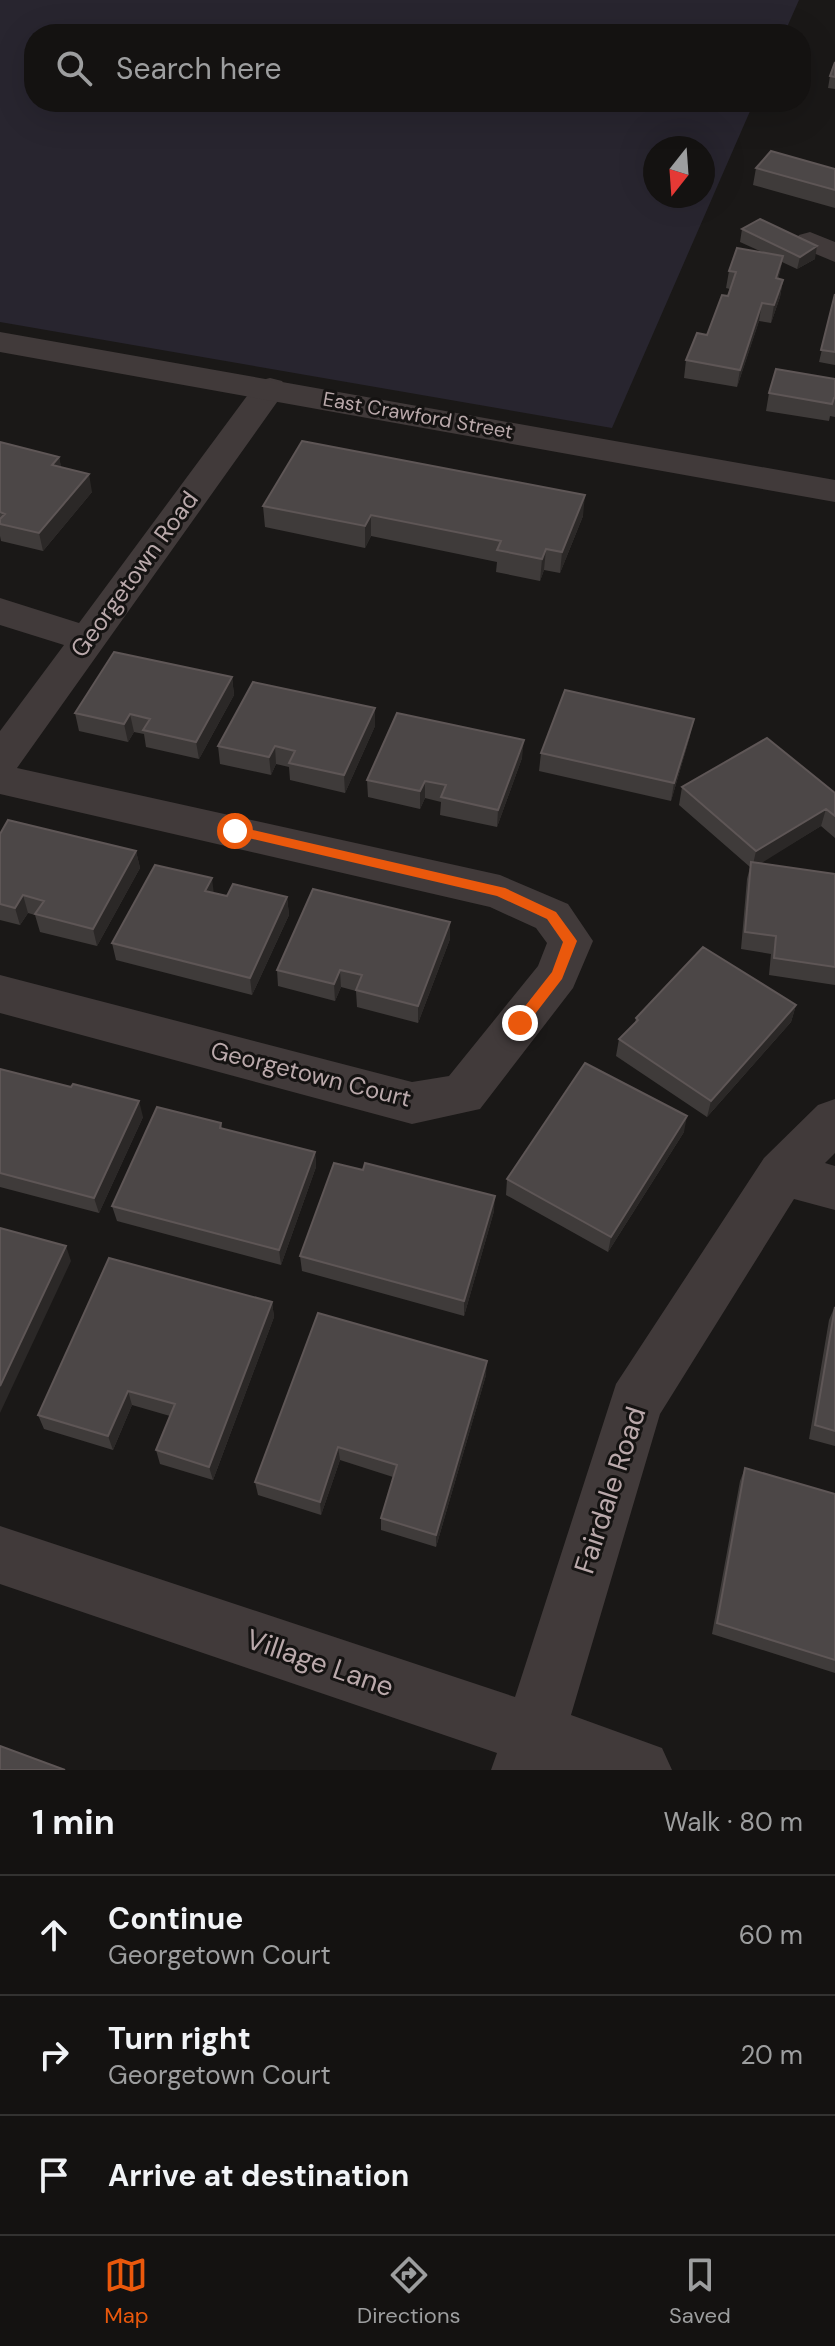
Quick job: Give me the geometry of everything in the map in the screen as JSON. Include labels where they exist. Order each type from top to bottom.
[{"type":"street","name":"East Crawford Street","points":[[0,342],[835,491]]},
{"type":"street","name":"Georgetown Road","points":[[0,761],[270,388]]},
{"type":"street","points":[[0,611],[33,624],[87,638]]},
{"type":"street","name":"Georgetown Court","points":[[0,779],[500,892],[552,916],[570,941],[557,975],[463,1094],[412,1103],[0,994]]},
{"type":"street","name":"Fairdale Road","points":[[527,1752],[636,1403],[782,1174],[835,1120]]},
{"type":"street","points":[[782,1174],[835,1188]]},
{"type":"street","name":"Village Lane","points":[[0,1555],[527,1752],[640,1770]]},
{"type":"shaded area","points":[[0,0],[799,0],[788,24],[24,24],[24,112],[750,112],[715,192],[715,136],[643,136],[643,208],[708,208],[612,428],[0,322]]},
{"type":"building","points":[[771,151],[835,169],[835,190],[756,168]]},
{"type":"building","points":[[760,219],[817,246],[800,257],[742,229]]},
{"type":"building","points":[[737,248],[783,256],[776,278],[783,280],[774,305],[762,303],[740,370],[686,360],[697,333],[707,335],[722,295],[728,296],[736,272],[729,271]]},
{"type":"building","points":[[835,294],[835,352],[821,350]]},
{"type":"building","points":[[776,369],[835,379],[832,404],[769,393]]},
{"type":"building","points":[[302,441],[585,495],[562,552],[546,549],[542,559],[497,550],[501,541],[371,515],[365,526],[263,506]]},
{"type":"building","points":[[0,442],[59,457],[52,465],[89,474],[39,533],[0,524],[5,514],[0,512]]},
{"type":"building","points":[[114,652],[232,677],[196,742],[143,730],[150,719],[130,714],[124,724],[75,713]]},
{"type":"building","points":[[253,682],[375,708],[344,775],[289,763],[295,751],[275,746],[269,757],[218,746]]},
{"type":"building","points":[[565,690],[694,719],[674,783],[541,753]]},
{"type":"building","points":[[397,713],[524,740],[498,810],[441,797],[446,785],[425,781],[420,791],[367,780]]},
{"type":"building","points":[[767,738],[835,793],[835,816],[826,809],[756,851],[682,787]]},
{"type":"building","points":[[8,820],[136,851],[93,929],[35,914],[44,901],[23,895],[15,908],[0,904],[0,834]]},
{"type":"building","points":[[751,862],[835,874],[835,967],[774,958],[776,936],[745,932]]},
{"type":"building","points":[[155,865],[212,878],[205,891],[227,896],[233,884],[287,897],[250,978],[112,943]]},
{"type":"building","points":[[313,889],[450,922],[418,1006],[356,990],[362,975],[340,970],[334,984],[277,970]]},
{"type":"building","points":[[703,947],[796,1005],[711,1101],[619,1039]]},
{"type":"building","points":[[585,1063],[687,1116],[611,1237],[507,1179]]},
{"type":"building","points":[[0,1069],[139,1101],[94,1198],[0,1173]]},
{"type":"building","points":[[157,1107],[221,1123],[220,1128],[315,1152],[279,1250],[112,1206]]},
{"type":"building","points":[[334,1163],[363,1170],[365,1163],[495,1196],[464,1301],[300,1256]]},
{"type":"building","points":[[0,1228],[66,1246],[0,1386]]},
{"type":"building","points":[[109,1258],[272,1302],[209,1467],[156,1450],[175,1404],[128,1391],[108,1436],[38,1415]]},
{"type":"building","points":[[835,1307],[835,1431],[815,1425]]},
{"type":"building","points":[[318,1313],[487,1361],[436,1535],[381,1518],[397,1465],[338,1447],[320,1502],[255,1482]]},
{"type":"building","points":[[745,1468],[835,1494],[835,1660],[717,1623]]},
{"type":"building","points":[[0,1746],[65,1770],[0,1770]]},
{"type":"route","points":[[235,831],[500,892],[552,916],[570,941],[557,975],[520,1023]]}]
